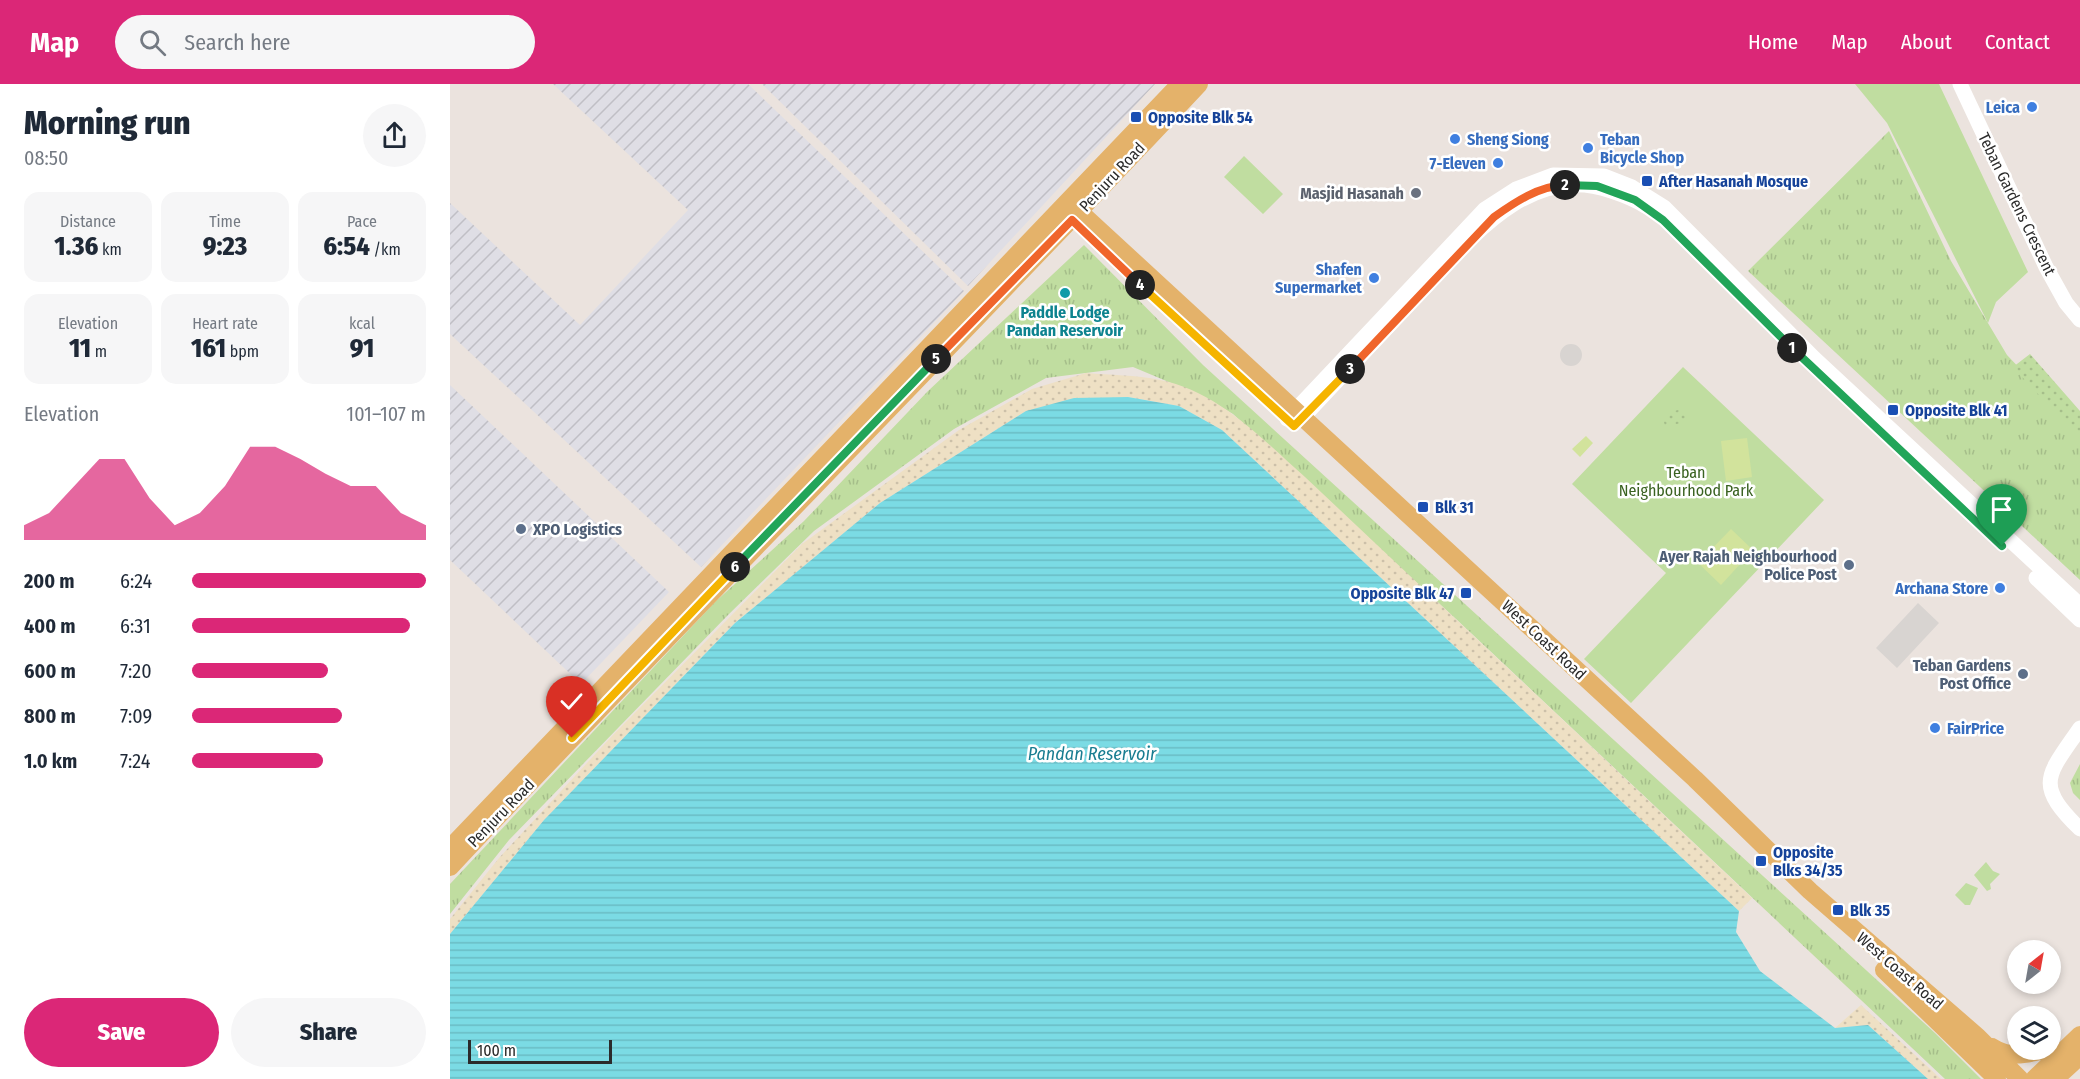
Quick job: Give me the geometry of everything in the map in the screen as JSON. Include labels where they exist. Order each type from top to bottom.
[{"type":"main road","name":"Penjuru Road","points":[[1070,210],[1180,84]]},
{"type":"main road","name":"Penjuru Road","points":[[452,852],[1070,210],[1199,84]]},
{"type":"main road","name":"West Coast Road","points":[[1070,210],[1860,945],[1997,1079]]},
{"type":"main road","name":"West Coast Road","points":[[1294,419],[1695,779],[1810,891],[1978,1037],[2020,1079]]},
{"type":"main road","points":[[2061,1042],[2080,1034]]},
{"type":"main road","points":[[2034,1079],[2080,1034]]},
{"type":"main road","points":[[1978,1037],[2002,1054],[2007,1055]]},
{"type":"main road","points":[[2055,1079],[2080,1056]]},
{"type":"street","name":"Teban Gardens Crescent","points":[[1960,84],[2046,267],[2066,303],[2080,320]]},
{"type":"street","points":[[1294,419],[1485,209],[1515,189],[1554,175],[1604,176],[1632,187],[1664,207],[1811,361],[2080,620]]},
{"type":"street","points":[[1811,361],[2080,605]]},
{"type":"street","points":[[2080,728],[2052,769],[2049,783],[2051,795],[2060,809],[2080,829]]},
{"type":"street","points":[[2080,742],[2059,773],[2059,786],[2063,798],[2080,818]]},
{"type":"shaded area","points":[[553,84],[748,84],[964,291],[701,567],[450,334],[450,203],[580,325],[688,210]]},
{"type":"shaded area","points":[[762,84],[1155,84],[968,286]]},
{"type":"shaded area","points":[[1571,344],[1581,351],[1582,355],[1575,365],[1571,366],[1561,359],[1560,355],[1567,345]]},
{"type":"shaded area","points":[[450,385],[669,592],[581,684],[450,560]]},
{"type":"shaded area","points":[[1918,603],[1939,623],[1897,668],[1876,648]]},
{"type":"green space","points":[[1855,84],[1939,84],[2028,272],[1996,302],[1988,323],[1887,123]]},
{"type":"green space","points":[[1889,131],[1951,261],[2007,355],[2080,432],[2080,580],[1748,271]]},
{"type":"green space","points":[[1244,156],[1283,194],[1263,214],[1224,177]]},
{"type":"green space","points":[[1084,245],[1203,365],[1935,1033],[1981,1079],[1945,1079],[1456,619],[1233,414],[1202,396],[1133,367],[1046,378],[954,429],[814,531],[728,615],[509,840],[450,914],[450,884],[715,602],[804,521],[928,391]]},
{"type":"green space","points":[[2030,354],[2080,411],[2080,433],[2077,436],[2013,367]]},
{"type":"green space","name":"Teban Neighbourhood Park","points":[[1683,367],[1824,500],[1631,703],[1584,659],[1666,573],[1572,484]]},
{"type":"green space","points":[[1686,408],[1688,422],[1665,426],[1662,414]]},
{"type":"green space","points":[[1586,436],[1593,443],[1580,457],[1572,449]]},
{"type":"green space","points":[[1747,438],[1752,477],[1726,481],[1721,441]]},
{"type":"green space","points":[[1731,529],[1753,550],[1721,585],[1698,563]]},
{"type":"green space","points":[[2080,764],[2080,800],[2073,793],[2070,783]]},
{"type":"green space","points":[[1986,862],[1993,871],[2000,874],[1990,884],[1991,889],[1987,891],[1974,875]]},
{"type":"green space","points":[[1966,883],[1978,888],[1970,905],[1965,905],[1955,895]]},
{"type":"sand","points":[[1086,373],[1142,377],[1181,386],[1220,406],[1256,433],[1752,898],[1739,911],[1222,430],[1179,406],[1128,397],[1026,411],[880,503],[735,623],[544,820],[450,934],[450,919],[499,858],[612,736],[802,544],[959,430],[1032,389]]},
{"type":"sand","points":[[1861,1005],[1941,1079],[1928,1079],[1868,1025],[1835,1028]]},
{"type":"water","name":"Pandan Reservoir","points":[[1128,397],[1179,406],[1222,430],[1739,911],[1736,932],[1760,971],[1835,1028],[1868,1025],[1928,1079],[450,1079],[450,934],[544,820],[735,623],[880,503],[1026,411],[1074,398]]},
{"type":"place","name":"Leica","points":[[2032,107]]},
{"type":"place","name":"Opposite Blk 54","points":[[1136,117]]},
{"type":"place","name":"Sheng Siong","points":[[1455,139]]},
{"type":"place","name":"Teban Bicycle Shop","points":[[1588,148]]},
{"type":"place","name":"7-Eleven","points":[[1498,163]]},
{"type":"place","name":"After Hasanah Mosque","points":[[1647,181]]},
{"type":"place","name":"Masjid Hasanah","points":[[1416,193]]},
{"type":"place","name":"Shafen Supermarket","points":[[1374,278]]},
{"type":"place","name":"Paddle Lodge Pandan Reservoir","points":[[1065,293]]},
{"type":"place","name":"Opposite Blk 41","points":[[1893,410]]},
{"type":"place","name":"Blk 31","points":[[1423,507]]},
{"type":"place","name":"XPO Logistics","points":[[521,529]]},
{"type":"place","name":"Ayer Rajah Neighbourhood Police Post","points":[[1849,565]]},
{"type":"place","name":"Archana Store","points":[[2000,588]]},
{"type":"place","name":"Opposite Blk 47","points":[[1466,593]]},
{"type":"place","name":"Teban Gardens Post Office","points":[[2023,674]]},
{"type":"place","name":"FairPrice","points":[[1935,728]]},
{"type":"place","name":"Opposite Blks 34/35","points":[[1761,861]]},
{"type":"place","name":"Blk 35","points":[[1838,910]]},
{"type":"route","points":[[572,738],[943,351],[1072,220],[1294,426],[1494,217],[1517,201],[1556,185],[1597,186],[1635,200],[1663,220],[1771,325],[1808,365],[2002,546]]}]
